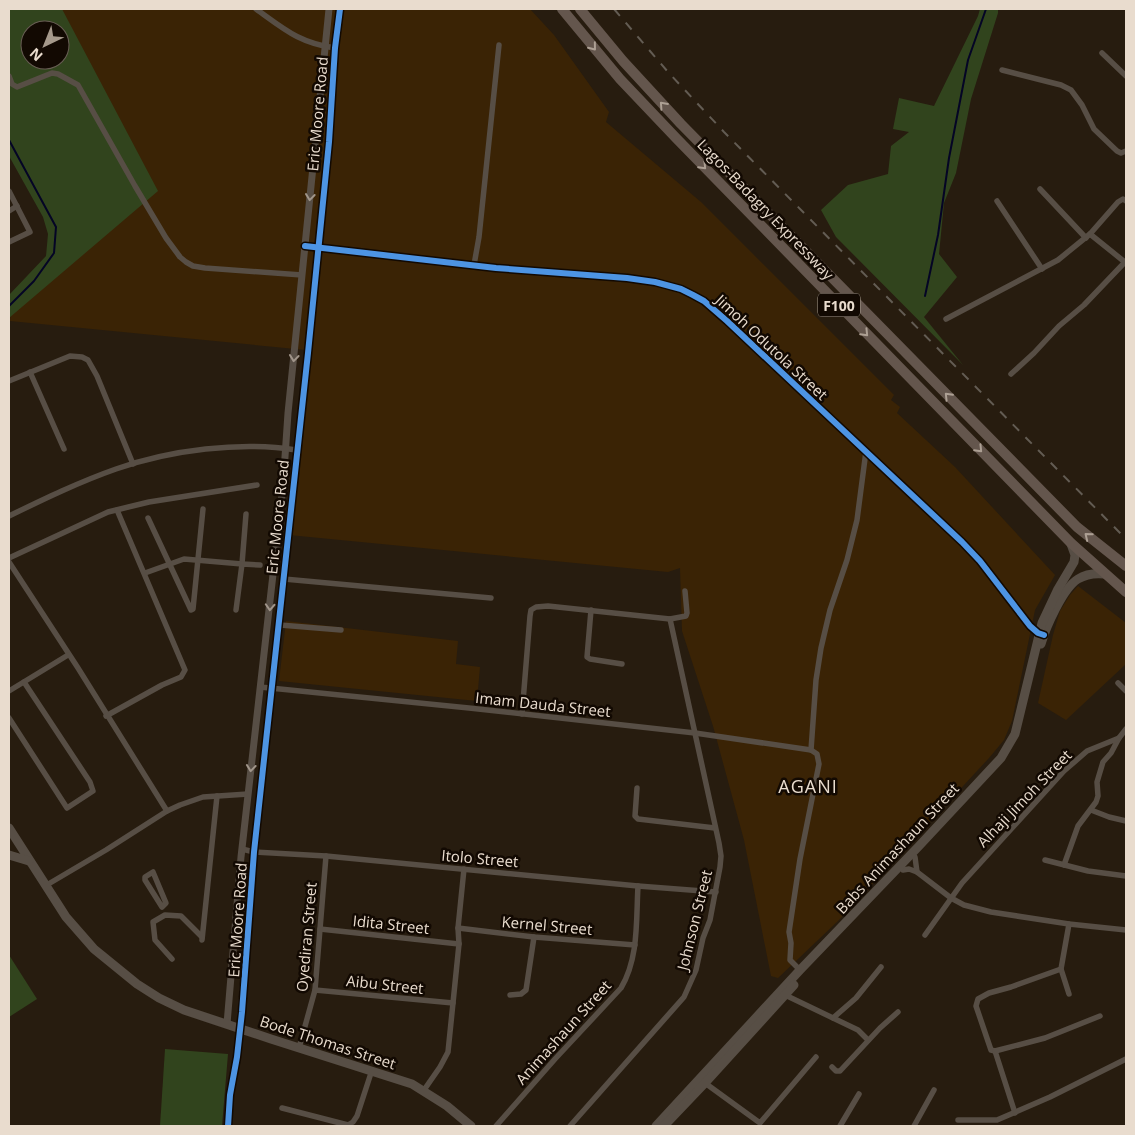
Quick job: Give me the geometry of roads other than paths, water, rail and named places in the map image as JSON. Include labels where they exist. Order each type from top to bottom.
[{"type":"highway","name":"Lagos-Badagry Expressway","points":[[562,9],[626,86],[1071,543],[1126,592]]},
{"type":"highway","name":"Lagos-Badagry Expressway","points":[[580,9],[623,60],[695,138],[1078,527],[1126,566]]},
{"type":"main road","name":"Babs Animashaun Street","points":[[664,1126],[705,1084],[782,994],[800,970],[1002,763],[1015,745],[1026,711],[1041,634],[1058,589],[1074,562],[1075,555],[1071,543]]},
{"type":"main road","name":"Babs Animashaun Street","points":[[1041,634],[1073,582],[1085,575],[1105,574]]},
{"type":"main road","name":"Babs Animashaun Street","points":[[656,1126],[903,870],[967,798]]},
{"type":"main road","name":"Bode Thomas Street","points":[[10,832],[13,843],[28,861],[66,917],[94,949],[137,984],[159,998],[184,1010],[412,1084],[447,1106],[471,1126]]},
{"type":"main road","points":[[9,855],[28,861]]},
{"type":"street","points":[[256,9],[290,34],[300,39],[335,48]]},
{"type":"street","name":"Eric Moore Road","points":[[227,1024],[242,849],[269,622],[304,246],[329,9]]},
{"type":"street","name":"Eric Moore Road","points":[[240,1028],[254,852],[280,625],[296,450],[329,142],[335,48],[340,9]]},
{"type":"street","points":[[474,265],[479,237],[499,45]]},
{"type":"street","points":[[1102,53],[1126,76]]},
{"type":"street","points":[[1002,70],[1061,85],[1071,90],[1082,105],[1094,129],[1117,151],[1120,153],[1126,151]]},
{"type":"street","points":[[9,76],[12,84],[17,87],[52,73],[58,74],[78,85],[166,238],[186,262],[193,266],[204,268],[302,275]]},
{"type":"street","points":[[1011,374],[1125,263],[1088,236],[1040,189]]},
{"type":"street","points":[[9,191],[30,232],[9,242]]},
{"type":"street","points":[[946,319],[1058,260],[1088,236],[1118,202],[1123,199],[1126,200]]},
{"type":"street","points":[[997,200],[1042,269]]},
{"type":"street","points":[[9,211],[17,206]]},
{"type":"street","name":"Jimoh Odutola Street","points":[[304,246],[474,265],[628,278],[654,282],[693,294],[727,321],[980,561],[1030,626],[1041,634]]},
{"type":"street","points":[[9,381],[70,356],[76,355],[88,360],[97,376],[133,464]]},
{"type":"street","points":[[30,372],[64,449]]},
{"type":"street","points":[[9,516],[98,475],[165,456],[227,448],[286,448],[296,450]]},
{"type":"street","points":[[800,970],[790,960],[791,942],[788,932],[819,764],[817,754],[811,750],[816,680],[830,610],[847,560],[857,520],[866,451]]},
{"type":"street","points":[[9,558],[108,512],[149,502],[257,485]]},
{"type":"street","points":[[148,518],[191,610],[202,509]]},
{"type":"street","points":[[106,716],[180,677],[185,670],[117,510]]},
{"type":"street","points":[[236,610],[246,514]]},
{"type":"street","points":[[144,573],[184,559],[260,565]]},
{"type":"street","points":[[9,562],[12,573],[68,655],[167,811]]},
{"type":"street","points":[[284,579],[491,598]]},
{"type":"street","points":[[522,714],[531,610],[536,607],[548,606],[670,620],[686,616],[685,591]]},
{"type":"street","points":[[591,610],[587,657],[622,664]]},
{"type":"street","name":"Johnson Street","points":[[570,1126],[684,997],[696,970],[716,892],[721,856],[670,620]]},
{"type":"street","points":[[280,625],[341,630]]},
{"type":"street","points":[[9,691],[68,655]]},
{"type":"street","points":[[9,718],[67,808],[93,791],[90,782],[49,717],[24,682]]},
{"type":"street","points":[[1118,683],[1126,691]]},
{"type":"street","name":"Imam Dauda Street","points":[[260,687],[695,733],[811,750]]},
{"type":"street","points":[[1064,865],[1078,826],[1096,802],[1098,796],[1096,786],[1099,771],[1126,729]]},
{"type":"street","name":"Alhaji Jimoh Street","points":[[925,934],[950,898],[977,866],[1064,771],[1087,751],[1119,738]]},
{"type":"street","points":[[637,788],[635,816],[638,819],[715,828]]},
{"type":"street","points":[[45,886],[167,811],[203,797],[248,794]]},
{"type":"street","points":[[162,907],[166,903],[153,872],[145,877],[145,880],[162,907],[181,916],[202,938],[217,796]]},
{"type":"street","points":[[1091,810],[1126,821]]},
{"type":"street","name":"Itolo Street","points":[[242,849],[254,852],[326,856],[716,892]]},
{"type":"street","name":"Oyediran Street","points":[[299,1048],[315,990],[326,856]]},
{"type":"street","points":[[915,857],[917,872]]},
{"type":"street","points":[[1045,860],[1088,871],[1126,876]]},
{"type":"street","points":[[424,1090],[448,1052],[459,944],[458,928],[464,869]]},
{"type":"street","points":[[903,870],[909,869],[917,872],[950,898],[964,905],[990,912],[1069,924],[1126,930]]},
{"type":"street","name":"Animashaun Street","points":[[496,1126],[554,1059],[621,988],[630,970],[635,945],[638,886]]},
{"type":"street","points":[[172,960],[155,940],[154,922],[165,915],[181,916]]},
{"type":"street","points":[[1069,924],[1061,969],[1069,994]]},
{"type":"street","name":"Kernel Street","points":[[458,928],[534,937],[635,945]]},
{"type":"street","name":"Idita Street","points":[[320,929],[459,944]]},
{"type":"street","points":[[510,995],[521,994],[526,990],[534,937]]},
{"type":"street","points":[[833,1018],[856,998],[881,967]]},
{"type":"street","points":[[1015,1113],[994,1051],[991,1050],[976,1006],[978,999],[989,993],[1061,969]]},
{"type":"street","name":"Aibu Street","points":[[315,990],[453,1003]]},
{"type":"street","points":[[782,994],[858,1030],[868,1040]]},
{"type":"street","points":[[832,1067],[840,1071],[868,1040],[898,1012]]},
{"type":"street","points":[[994,1051],[1045,1038],[1100,1016]]},
{"type":"street","points":[[228,1126],[230,1095],[240,1028]]},
{"type":"street","points":[[705,1084],[760,1123],[816,1057]]},
{"type":"street","points":[[958,1120],[998,1123],[1015,1113],[1126,1062]]},
{"type":"street","points":[[282,1108],[348,1125],[358,1116],[372,1070]]},
{"type":"street","points":[[914,1126],[934,1090]]},
{"type":"street","points":[[840,1126],[858,1094]]},
{"type":"waterway","points":[[925,296],[938,235],[949,158],[968,60],[986,9]]},
{"type":"waterway","points":[[9,140],[56,227],[54,253],[34,281],[9,306]]},
{"type":"railway","points":[[614,9],[668,72],[724,132],[1126,539]]},
{"type":"district","name":"AGANI","points":[[808,786]]}]
